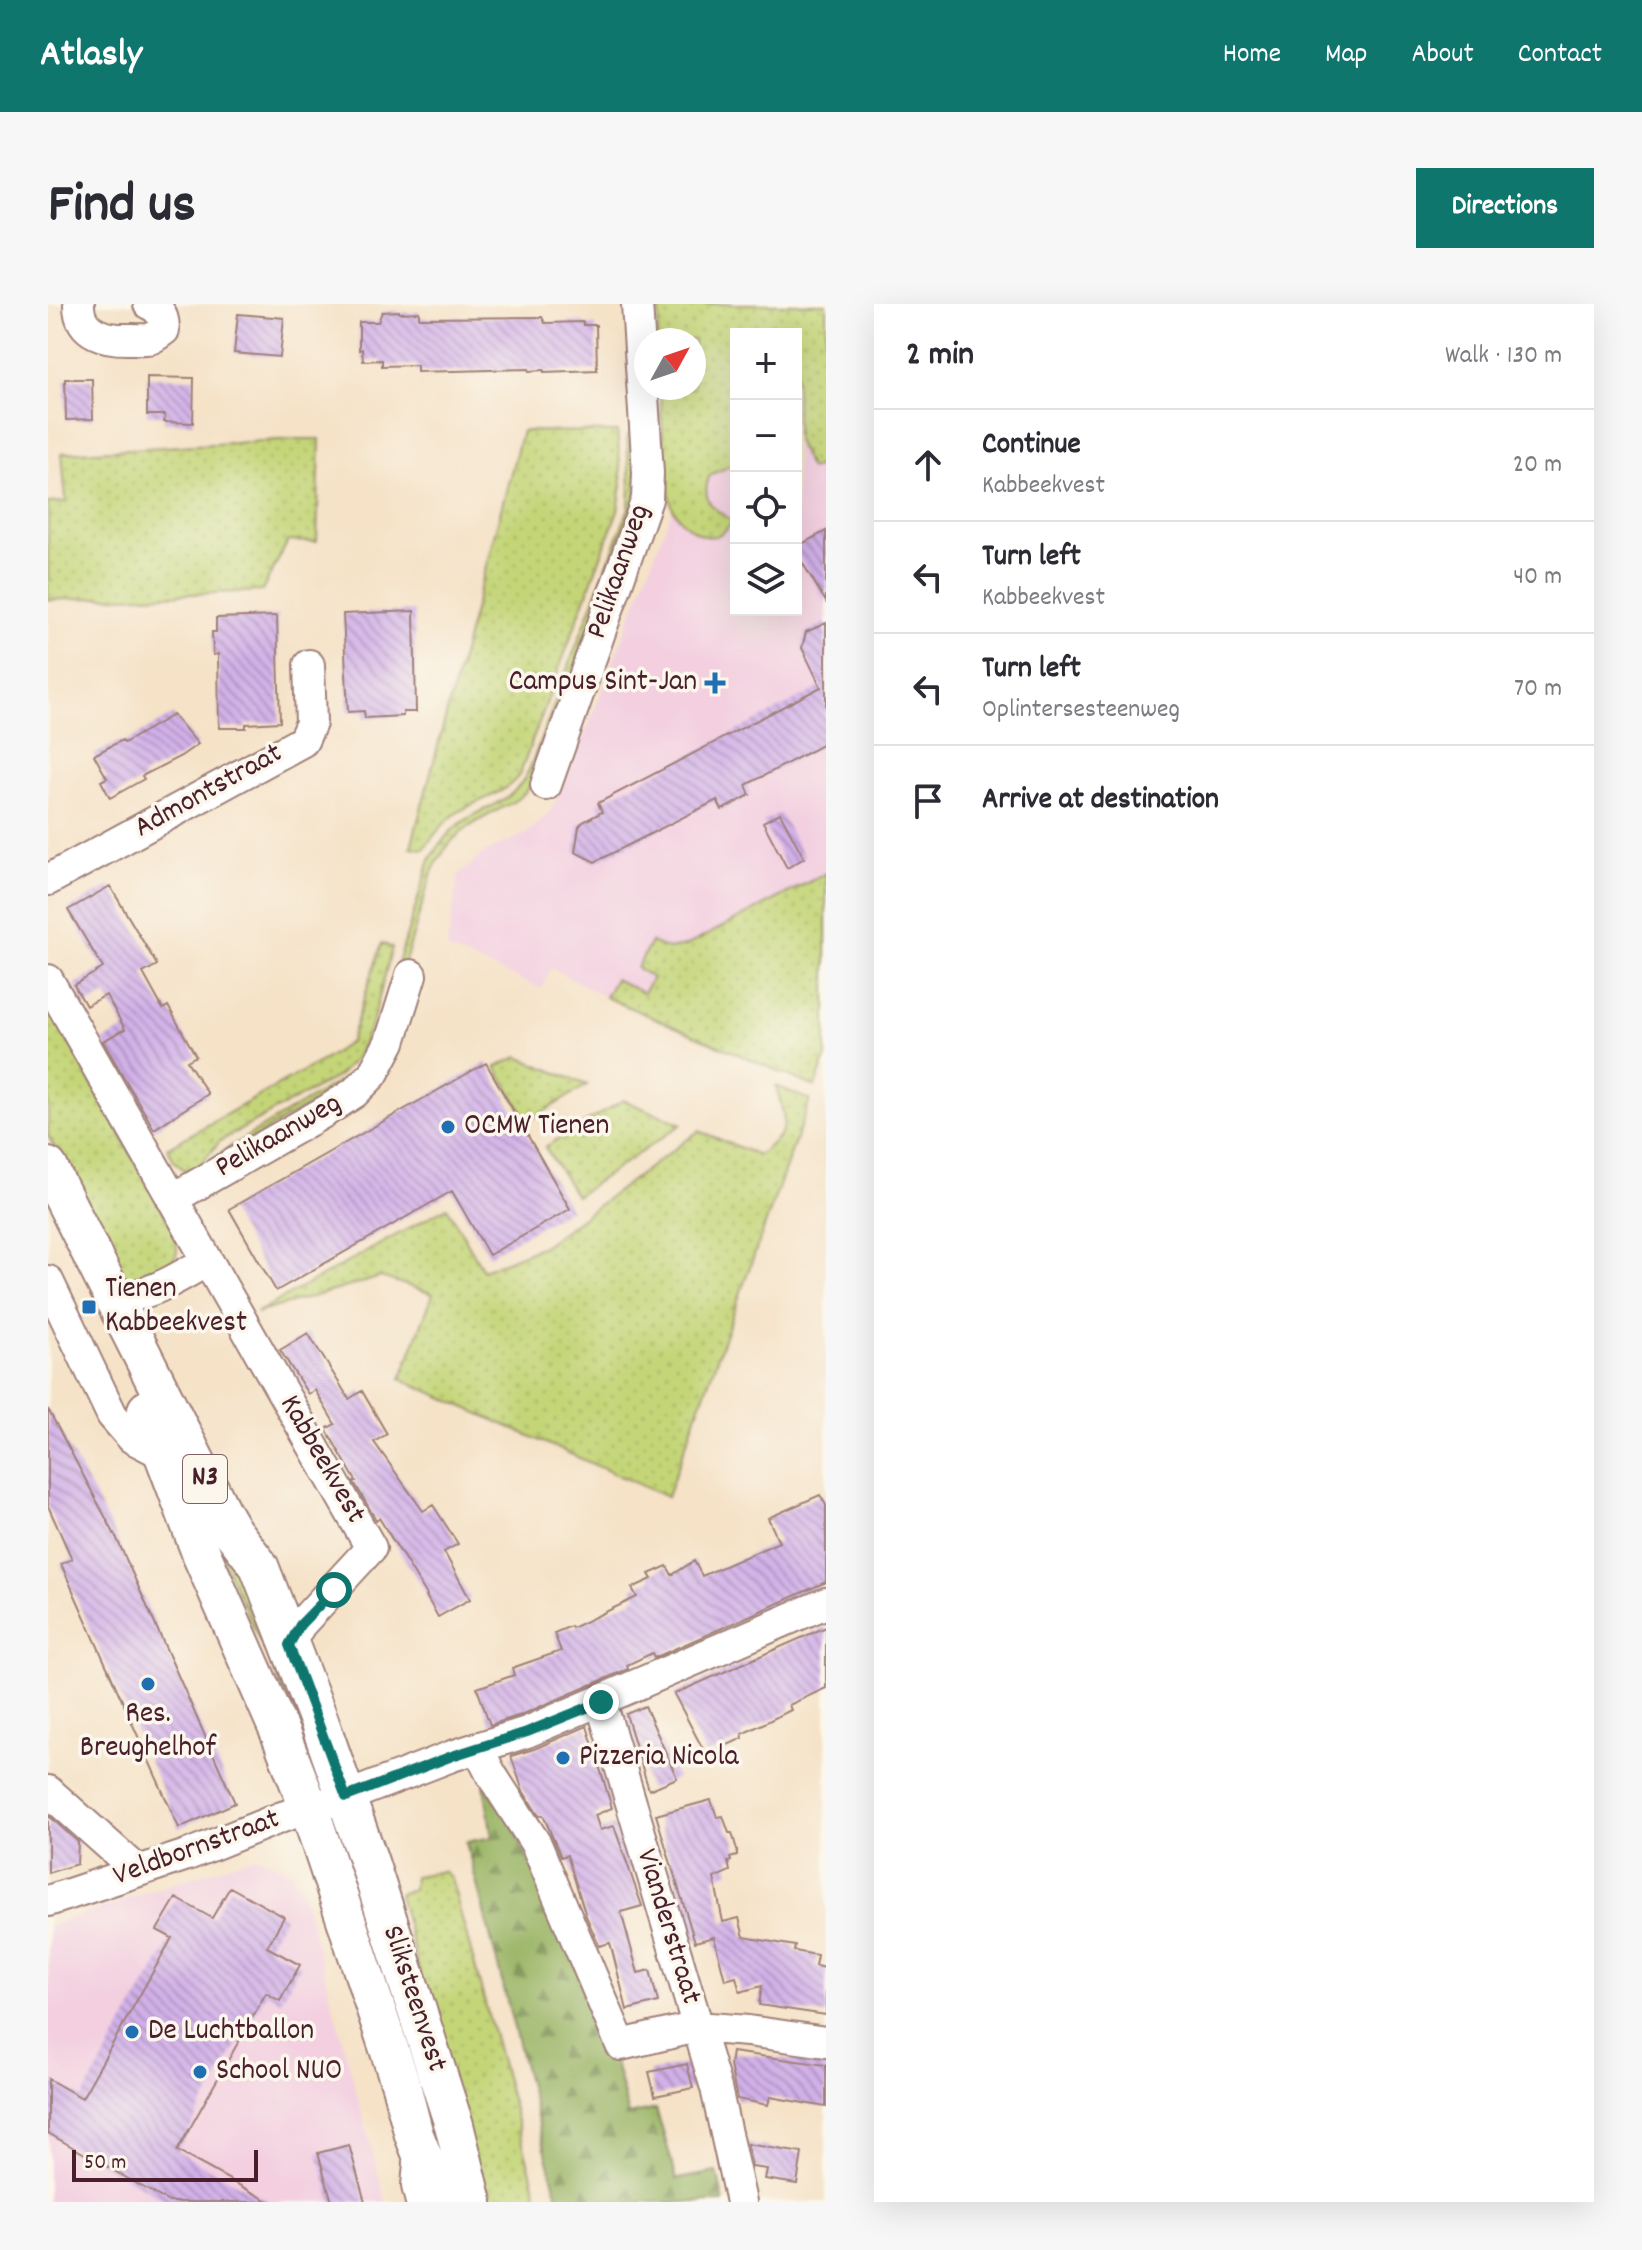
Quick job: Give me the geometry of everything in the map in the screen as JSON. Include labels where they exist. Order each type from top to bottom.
[{"type":"main road","name":"N3","points":[[48,1167],[221,1512],[259,1566],[346,1797]]},
{"type":"main road","name":"N3","points":[[48,1197],[135,1376],[203,1558],[280,1733],[309,1808]]},
{"type":"main road","name":"Sliksteenvest","points":[[346,1797],[454,2125],[473,2202]]},
{"type":"main road","name":"Sliksteenvest","points":[[309,1808],[420,2151],[448,2202]]},
{"type":"street","points":[[79,304],[79,312],[87,326],[111,340],[150,339],[164,330],[164,319],[156,307],[149,304]]},
{"type":"street","name":"Pelikaanweg","points":[[546,785],[647,499],[637,304]]},
{"type":"street","name":"Admontstraat","points":[[48,880],[303,741],[311,723],[309,665]]},
{"type":"street","name":"Pelikaanweg","points":[[172,1199],[354,1093],[373,1074],[390,1042],[411,975]]},
{"type":"street","name":"Kabbeekvest","points":[[48,980],[371,1548],[300,1625],[289,1645]]},
{"type":"street","points":[[113,1297],[143,1295],[207,1261]]},
{"type":"street","points":[[48,1281],[112,1415],[132,1438],[163,1454]]},
{"type":"street","name":"Veldbornstraat","points":[[48,1901],[190,1854],[282,1817],[527,1732],[826,1603]]},
{"type":"street","name":"Vianderstraat","points":[[601,1702],[697,2027],[826,2042]]},
{"type":"street","points":[[478,1749],[536,1844],[621,2045],[697,2027],[716,2088],[741,2202]]},
{"type":"street","points":[[48,1791],[138,1871]]},
{"type":"street","name":"Sliksteenvest","points":[[420,2151],[417,2186],[421,2202]]},
{"type":"shaded area","name":"Campus Sint-Jan","points":[[802,453],[810,469],[826,465],[826,873],[686,946],[668,949],[643,993],[615,979],[605,997],[551,968],[542,989],[447,949],[458,876],[485,852],[526,834],[551,811],[576,757],[673,508],[680,519],[730,522],[730,616],[802,616]]},
{"type":"shaded area","name":"Campus Sint-Jan","points":[[730,466],[730,520],[712,509],[707,496],[710,475]]},
{"type":"shaded area","points":[[255,1856],[280,1865],[292,1874],[301,1887],[386,2202],[48,2202],[48,1926]]},
{"type":"green space","points":[[660,304],[826,304],[826,465],[810,469],[802,453],[802,328],[730,328],[730,466],[710,475],[706,491],[710,503],[730,519],[730,525],[717,536],[703,535],[689,527],[672,506],[668,488],[661,400],[706,400],[706,328],[658,328]]},
{"type":"green space","points":[[522,431],[617,432],[622,485],[618,510],[520,774],[500,792],[455,815],[424,849],[411,847]]},
{"type":"green space","points":[[627,435],[636,436],[636,497],[560,710],[528,789],[514,802],[466,829],[451,842],[438,860],[386,1024],[362,1074],[204,1167],[223,1151],[358,1070],[367,1059],[430,860],[453,830],[514,792],[529,770],[629,508]]},
{"type":"green space","points":[[320,439],[317,542],[288,541],[262,591],[48,600],[48,503],[66,502],[62,453]]},
{"type":"green space","points":[[826,873],[826,1057],[815,1087],[605,997],[615,979],[643,993],[652,978],[637,968],[651,942],[668,949],[686,946]]},
{"type":"green space","points":[[382,943],[392,948],[372,1024],[356,1058],[338,1076],[220,1141],[198,1167],[184,1170],[175,1162],[167,1148],[350,1042]]},
{"type":"green space","points":[[48,1004],[177,1237],[177,1252],[172,1264],[132,1279],[117,1272],[48,1135]]},
{"type":"green space","points":[[518,1057],[587,1085],[528,1121],[496,1067]]},
{"type":"green space","points":[[776,1086],[810,1100],[667,1497],[401,1379],[433,1294],[381,1277],[256,1313],[447,1207],[483,1270],[543,1246],[699,1131],[758,1155],[777,1139],[784,1125]]},
{"type":"green space","points":[[623,1100],[682,1124],[576,1196],[545,1147]]},
{"type":"green space","points":[[214,1515],[297,1696],[288,1701],[204,1520]]},
{"type":"green space","points":[[484,1784],[511,1822],[605,2026],[629,2115],[656,2109],[677,2179],[717,2172],[724,2202],[559,2202],[466,1842],[492,1837]]},
{"type":"green space","points":[[443,1871],[451,1878],[539,2202],[479,2202],[399,1894],[413,1889],[414,1876]]},
{"type":"building","points":[[382,312],[419,312],[419,318],[542,317],[545,323],[583,322],[583,325],[596,325],[597,370],[417,372],[417,365],[382,366],[382,360],[363,361],[362,349],[359,350],[359,322],[378,322]]},
{"type":"building","points":[[238,314],[284,318],[280,357],[234,353]]},
{"type":"building","points":[[147,377],[194,378],[193,423],[164,422],[165,415],[147,415]]},
{"type":"building","points":[[65,379],[92,379],[93,419],[66,420]]},
{"type":"building","points":[[826,531],[826,602],[802,562],[802,544]]},
{"type":"building","points":[[414,611],[416,712],[403,712],[403,716],[365,718],[364,711],[348,712],[343,614]]},
{"type":"building","points":[[277,616],[280,722],[246,724],[246,728],[219,728],[218,654],[213,655],[212,632],[216,632],[216,618]]},
{"type":"building","points":[[826,623],[826,743],[746,785],[750,795],[722,810],[717,800],[595,862],[575,852],[579,827],[602,812],[598,803],[821,687],[802,648],[806,632]]},
{"type":"building","points":[[173,715],[198,744],[110,798],[101,781],[107,778],[94,755],[122,740],[124,743]]},
{"type":"building","points":[[780,813],[804,858],[787,868],[763,822]]},
{"type":"building","points":[[110,886],[157,965],[143,973],[163,1009],[168,1006],[196,1056],[187,1061],[208,1094],[154,1129],[103,1041],[125,1029],[106,995],[86,1006],[74,985],[103,968],[68,910]]},
{"type":"building","name":"OCMW Tienen","points":[[486,1063],[570,1209],[489,1255],[452,1191],[276,1291],[229,1209]]},
{"type":"building","points":[[308,1333],[349,1399],[362,1391],[387,1434],[374,1442],[423,1511],[433,1505],[458,1544],[444,1552],[470,1599],[438,1617],[354,1482],[326,1429],[335,1424],[315,1390],[308,1394],[280,1350]]},
{"type":"building","name":"Res. Breughelhof","points":[[48,1409],[117,1539],[235,1803],[179,1828],[61,1564],[72,1559],[48,1506]]},
{"type":"building","points":[[820,1495],[826,1505],[826,1582],[654,1658],[652,1653],[627,1665],[628,1669],[521,1715],[490,1725],[477,1688],[514,1675],[512,1668],[561,1651],[554,1633],[572,1628],[637,1597],[632,1588],[652,1579],[649,1574],[667,1566],[672,1575],[694,1561],[702,1576],[779,1542],[768,1518]]},
{"type":"building","points":[[826,1627],[826,1688],[789,1705],[791,1710],[742,1734],[743,1738],[706,1755],[674,1694]]},
{"type":"building","points":[[645,1706],[677,1778],[649,1790],[626,1714]]},
{"type":"building","points":[[587,1726],[612,1808],[595,1815],[600,1830],[614,1826],[642,1906],[621,1912],[638,1973],[650,1970],[658,2002],[627,2010],[610,1943],[599,1946],[567,1855],[561,1857],[543,1815],[539,1816],[523,1791],[511,1756]]},
{"type":"building","points":[[711,1800],[717,1817],[723,1816],[729,1833],[732,1833],[737,1850],[737,1856],[728,1862],[730,1871],[714,1878],[723,1922],[739,1918],[744,1937],[795,1946],[794,1951],[817,1955],[815,1966],[826,1968],[826,2015],[759,2005],[762,1986],[740,1992],[736,1977],[725,1980],[714,1937],[695,1942],[656,1815]]},
{"type":"building","points":[[48,1815],[78,1842],[77,1864],[48,1873]]},
{"type":"building","points":[[230,1887],[284,1917],[267,1947],[300,1965],[280,2001],[266,1993],[177,2151],[270,2202],[169,2202],[48,2133],[48,2079],[82,2098],[172,1938],[157,1930],[176,1898],[212,1918]]},
{"type":"building","points":[[732,2052],[826,2065],[826,2107],[770,2097],[768,2105],[737,2099],[730,2065]]},
{"type":"building","points":[[687,2064],[693,2088],[655,2096],[649,2072]]},
{"type":"building","points":[[747,2144],[802,2153],[797,2184],[765,2179],[767,2169],[752,2167]]},
{"type":"building","points":[[349,2145],[365,2202],[332,2202],[318,2153]]},
{"type":"place","name":"Campus Sint-Jan","points":[[715,683]]},
{"type":"place","name":"OCMW Tienen","points":[[448,1127]]},
{"type":"place","name":"Tienen Kabbeekvest","points":[[89,1307]]},
{"type":"place","name":"Res. Breughelhof","points":[[148,1684]]},
{"type":"place","name":"Pizzeria Nicola","points":[[563,1758]]},
{"type":"place","name":"De Luchtballon","points":[[132,2032]]},
{"type":"place","name":"School NUO","points":[[200,2072]]},
{"type":"route","points":[[334,1590],[300,1625],[289,1645],[346,1797],[601,1702]]}]
